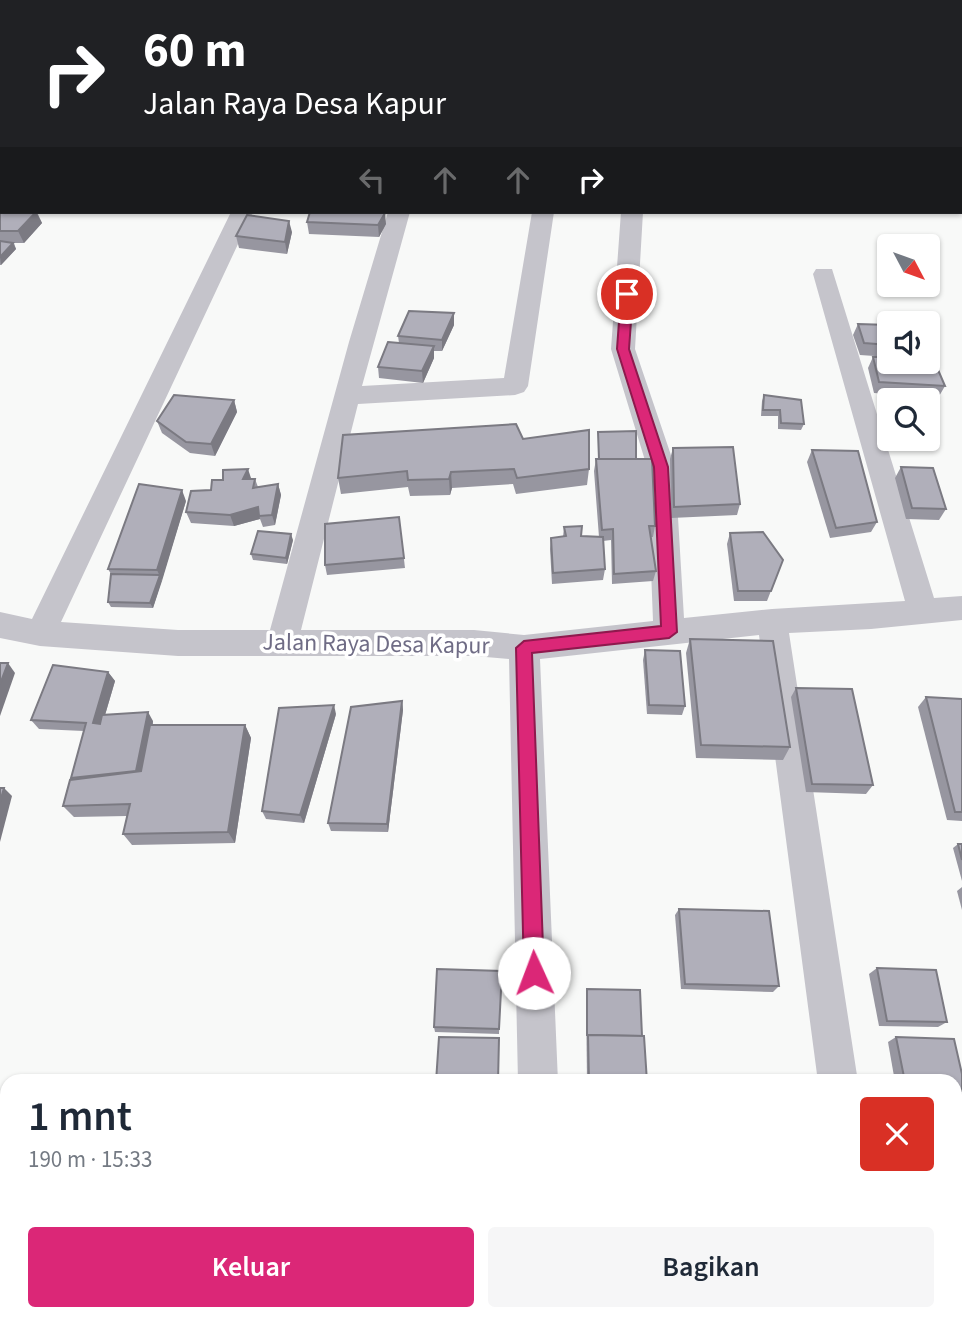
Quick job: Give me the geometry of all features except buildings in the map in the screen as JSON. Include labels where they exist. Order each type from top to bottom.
[{"type":"street","points":[[40,634],[241,214]]},
{"type":"street","points":[[282,643],[398,214]]},
{"type":"street","points":[[347,396],[515,386],[543,214]]},
{"type":"street","points":[[632,214],[623,349],[661,467],[669,632]]},
{"type":"street","points":[[824,274],[923,612]]},
{"type":"street","name":"Jalan Raya Desa Kapur","points":[[0,625],[40,634],[178,643],[474,643],[524,648],[772,621],[961,612]]},
{"type":"street","points":[[772,621],[837,1074]]},
{"type":"street","points":[[524,648],[537,1074]]},
{"type":"route","points":[[534,973],[524,648],[669,632],[661,467],[623,349],[627,294]]}]
